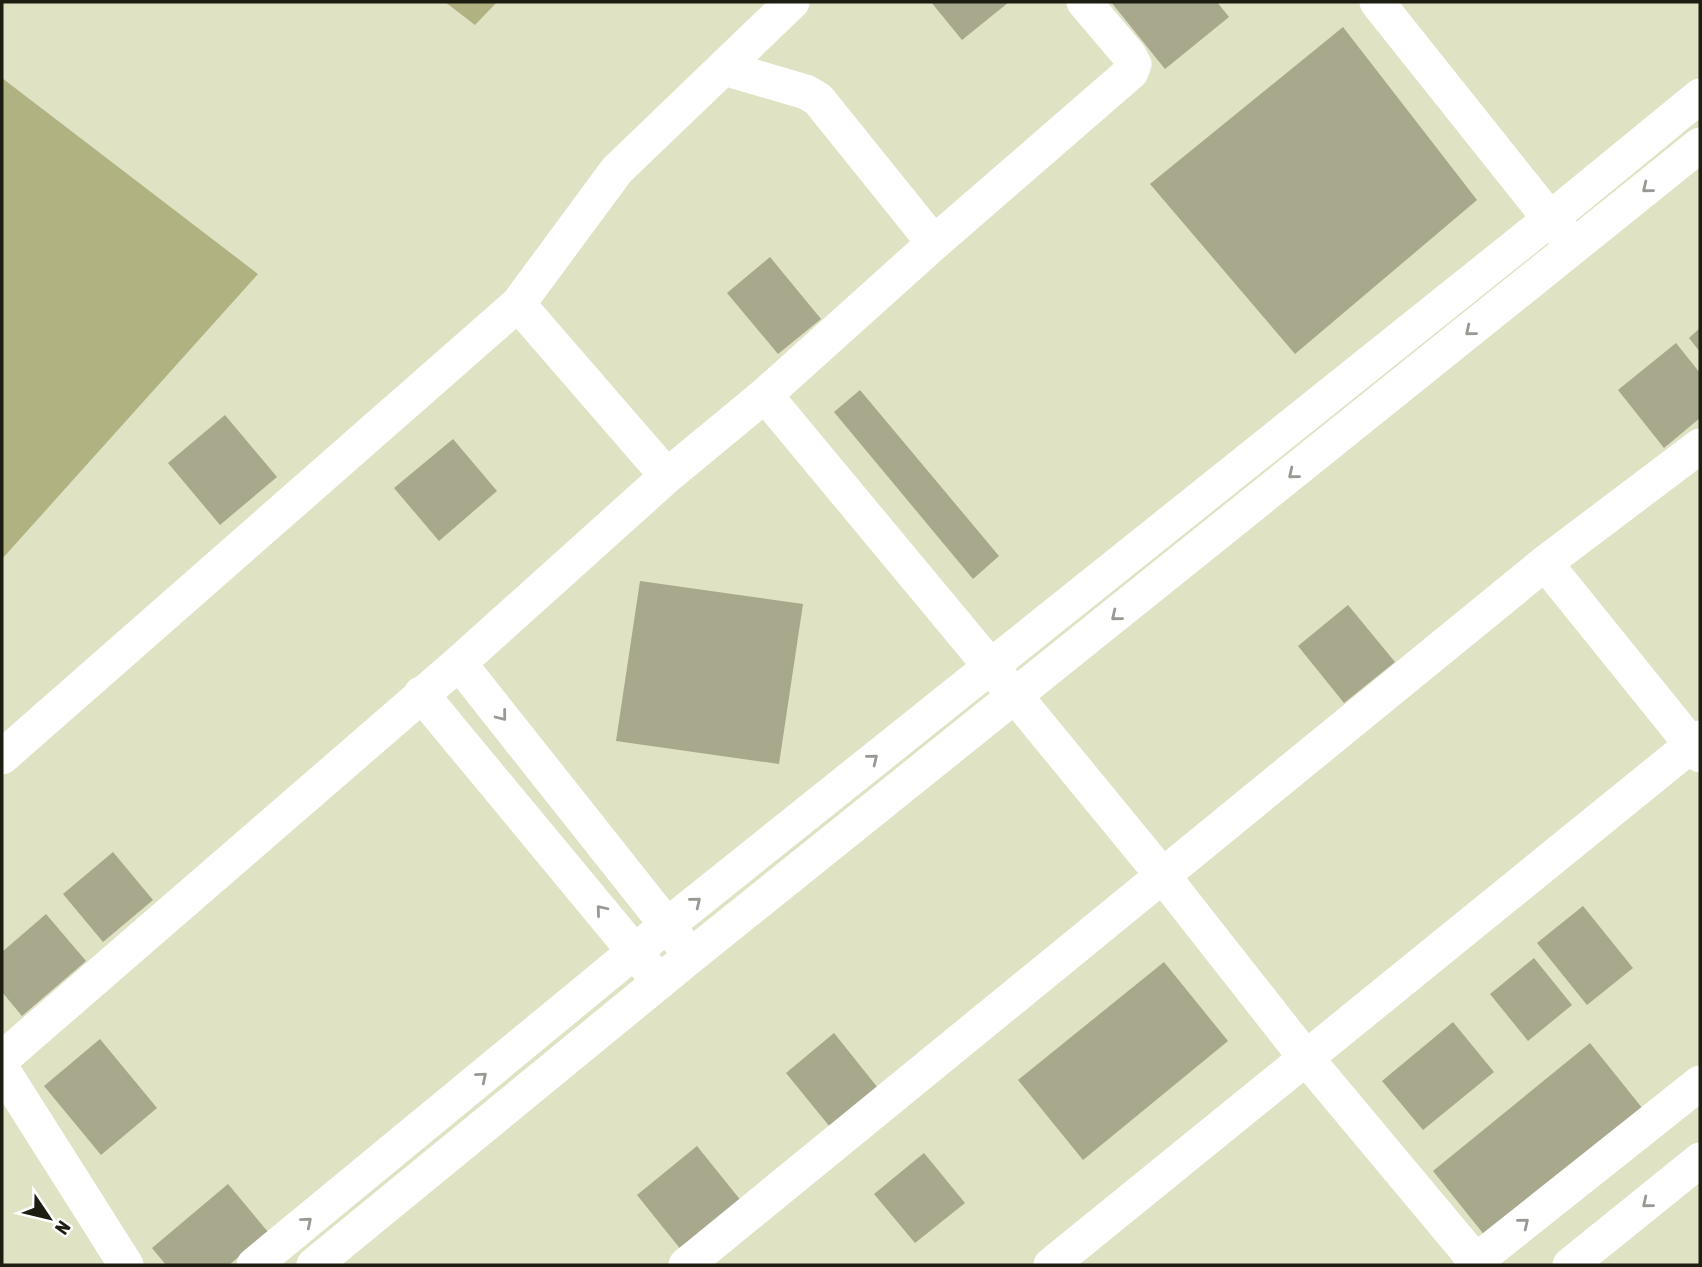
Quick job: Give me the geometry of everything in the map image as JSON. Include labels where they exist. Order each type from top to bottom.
[{"type":"street","points":[[2,757],[518,304],[617,170],[792,2]]},
{"type":"street","points":[[2,1059],[459,663],[667,476],[765,396],[934,243],[1131,72],[1134,64],[1129,55],[1084,2]]},
{"type":"street","points":[[1377,2],[1550,219],[1576,247]]},
{"type":"street","points":[[724,68],[806,92],[818,99],[934,243]]},
{"type":"street","points":[[254,1265],[635,951],[1700,96]]},
{"type":"street","points":[[314,1265],[692,955],[1700,145]]},
{"type":"street","points":[[518,304],[667,476]]},
{"type":"street","points":[[765,396],[1016,696],[1475,1264],[1700,1083]]},
{"type":"street","points":[[686,1265],[1545,564],[1700,446]]},
{"type":"street","points":[[1051,1265],[1698,746],[1545,564]]},
{"type":"street","points":[[459,663],[666,926],[692,955]]},
{"type":"street","points":[[421,694],[659,982]]},
{"type":"street","points":[[2,1069],[126,1265]]},
{"type":"street","points":[[1570,1265],[1700,1160]]},
{"type":"green space","points":[[445,2],[497,2],[475,25]]},
{"type":"green space","points":[[2,78],[258,274],[2,559]]},
{"type":"building","points":[[931,2],[1009,2],[962,40]]},
{"type":"building","points":[[1111,2],[1217,2],[1229,17],[1165,69]]},
{"type":"building","points":[[1343,27],[1477,200],[1295,354],[1150,184]]},
{"type":"building","points":[[770,257],[821,319],[778,354],[727,293]]},
{"type":"building","points":[[1700,328],[1700,352],[1689,338]]},
{"type":"building","points":[[1676,343],[1700,373],[1700,418],[1664,448],[1618,390]]},
{"type":"building","points":[[860,390],[999,556],[973,579],[834,412]]},
{"type":"building","points":[[225,415],[277,477],[220,525],[168,463]]},
{"type":"building","points":[[453,439],[497,491],[439,541],[394,488]]},
{"type":"building","points":[[640,581],[803,604],[779,764],[616,741]]},
{"type":"building","points":[[1348,605],[1395,662],[1344,703],[1298,646]]},
{"type":"building","points":[[113,852],[153,900],[103,942],[63,894]]},
{"type":"building","points":[[1583,906],[1633,968],[1587,1005],[1537,943]]},
{"type":"building","points":[[46,914],[86,961],[22,1016],[2,992],[2,952]]},
{"type":"building","points":[[1534,958],[1572,1005],[1528,1041],[1490,994]]},
{"type":"building","points":[[1164,962],[1228,1041],[1083,1160],[1018,1080]]},
{"type":"building","points":[[1453,1022],[1494,1072],[1423,1130],[1382,1081]]},
{"type":"building","points":[[834,1033],[878,1088],[830,1127],[786,1073]]},
{"type":"building","points":[[100,1039],[157,1108],[101,1155],[44,1086]]},
{"type":"building","points":[[1590,1043],[1647,1114],[1490,1242],[1433,1171]]},
{"type":"building","points":[[697,1146],[742,1202],[682,1251],[637,1195]]},
{"type":"building","points":[[924,1153],[965,1203],[915,1243],[874,1194]]},
{"type":"building","points":[[228,1184],[268,1232],[229,1265],[166,1265],[152,1248]]}]
